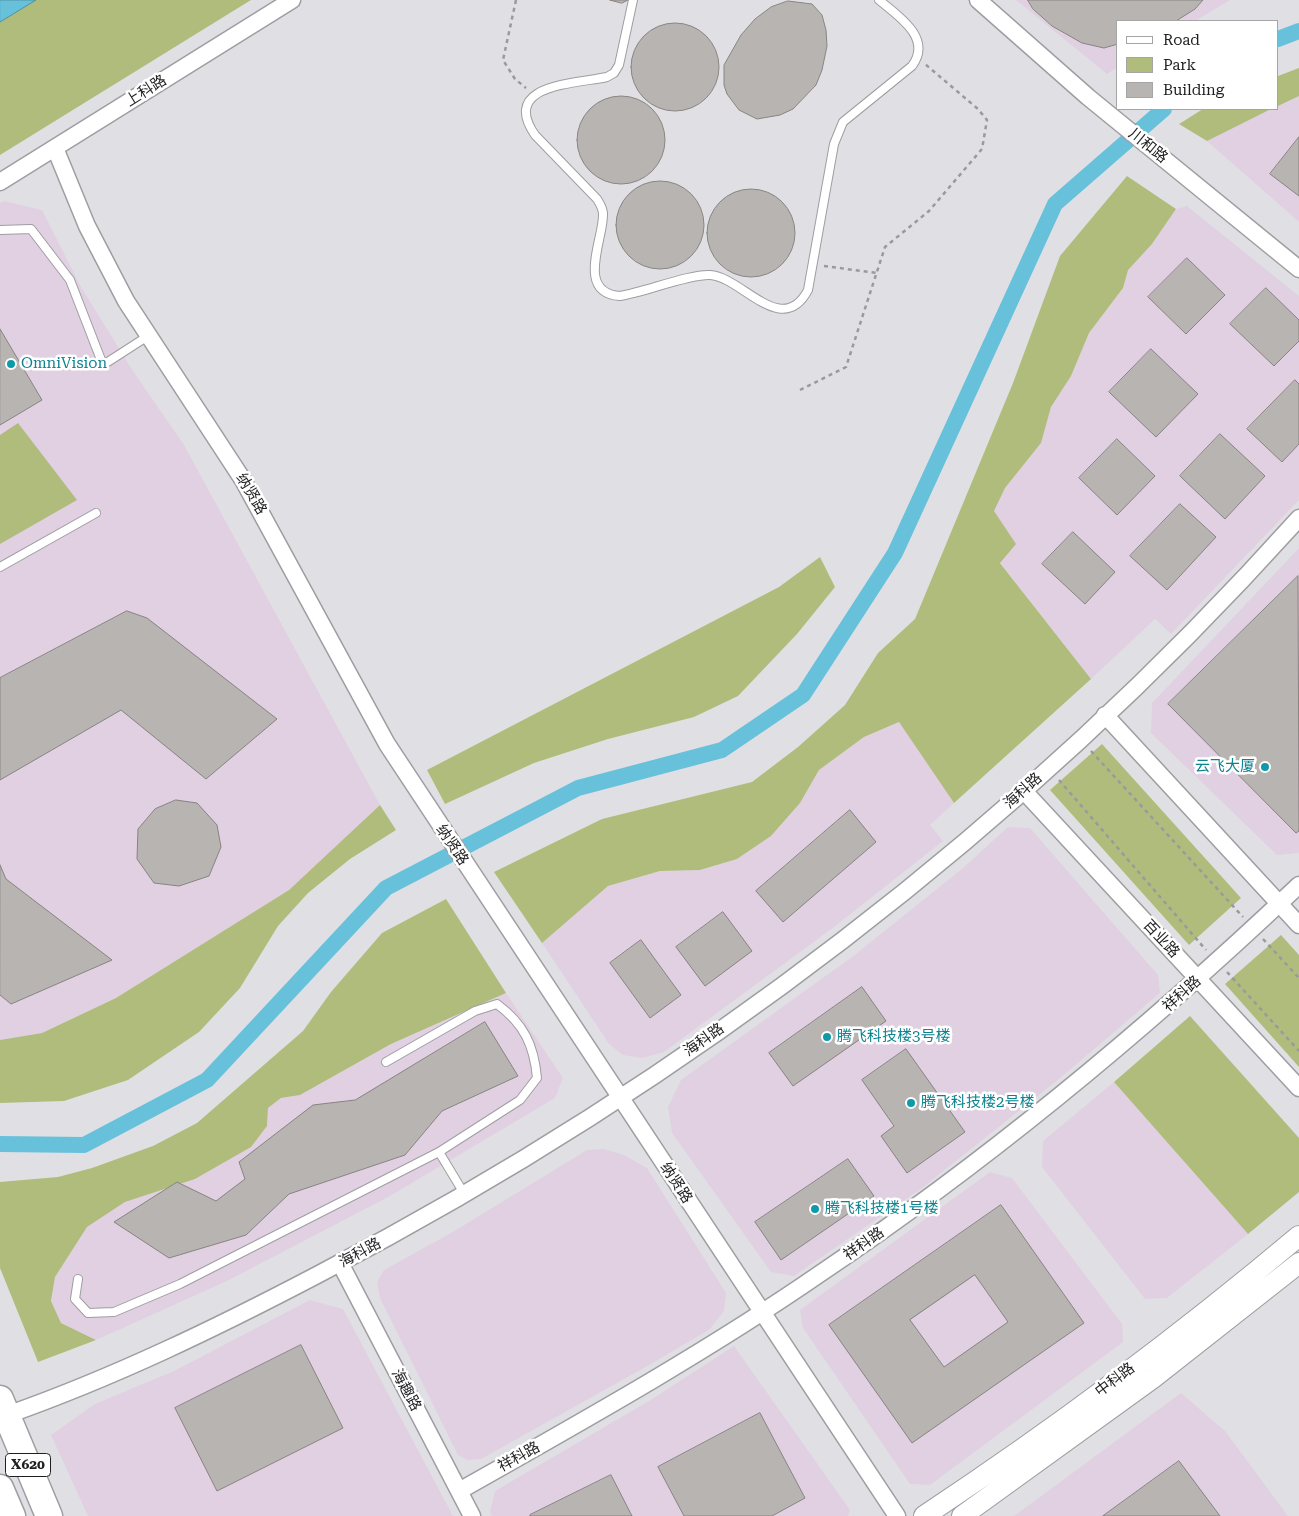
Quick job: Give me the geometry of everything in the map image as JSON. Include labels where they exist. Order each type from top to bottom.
[{"type":"main road","name":"X620","points":[[2,1412],[49,1516]]},
{"type":"main road","name":"X620","points":[[0,1488],[12,1516]]},
{"type":"street","name":"上科路","points":[[0,182],[292,0]]},
{"type":"street","name":"川和路","points":[[978,0],[1088,97],[1299,269]]},
{"type":"street","name":"纳贤路","points":[[55,148],[91,234],[118,286],[148,336],[243,480],[356,691],[425,804],[897,1516]]},
{"type":"street","name":"海科路","points":[[2,1412],[57,1397],[120,1371],[206,1331],[340,1263],[465,1195],[619,1097],[777,990],[925,874],[1049,768],[1200,623],[1299,518]]},
{"type":"street","points":[[1105,715],[1299,925]]},
{"type":"street","name":"百业路","points":[[1023,790],[1299,1088]]},
{"type":"street","name":"祥科路","points":[[459,1491],[583,1421],[762,1312],[900,1218],[1004,1141],[1132,1037],[1217,962],[1299,885]]},
{"type":"street","name":"中科路","points":[[924,1516],[1048,1430],[1198,1318],[1299,1236]]},
{"type":"street","name":"海趣路","points":[[340,1263],[472,1516]]},
{"type":"street","name":"中科路","points":[[962,1516],[1145,1384],[1299,1263]]},
{"type":"lane","points":[[633,0],[619,65],[614,73],[607,78],[547,89],[534,95],[525,109],[527,124],[534,135],[602,207],[602,223],[594,264],[599,284],[612,296],[633,294],[711,275],[777,309],[794,306],[805,296],[834,144],[839,128],[843,122],[912,66],[917,57],[918,45],[912,29],[878,0]]},
{"type":"lane","points":[[0,230],[31,229],[70,280],[103,365],[148,336]]},
{"type":"lane","points":[[0,567],[96,513]]},
{"type":"lane","points":[[78,1280],[75,1299],[88,1313],[114,1312],[180,1284],[439,1152],[520,1100],[537,1078],[535,1052],[513,1016],[497,1004],[475,1011],[386,1062]]},
{"type":"lane","points":[[439,1152],[465,1195]]},
{"type":"path","points":[[516,0],[503,60],[515,79],[534,95]]},
{"type":"path","points":[[800,390],[846,367],[885,247],[929,211],[982,149],[987,120],[978,109],[917,57]]},
{"type":"path","points":[[812,264],[877,274]]},
{"type":"path","points":[[1080,739],[1299,978]]},
{"type":"path","points":[[1049,768],[1217,962],[1299,1052]]},
{"type":"shaded area","points":[[1016,0],[1230,0],[1197,20],[1116,20],[1116,68],[1107,74]]},
{"type":"shaded area","points":[[1299,96],[1299,222],[1207,141],[1238,123],[1269,110],[1279,110],[1279,106]]},
{"type":"shaded area","points":[[4,201],[42,210],[81,287],[133,371],[184,445],[380,805],[289,890],[116,998],[42,1033],[0,1040],[0,203]]},
{"type":"shaded area","points":[[1187,206],[1299,296],[1299,500],[1171,634],[1155,619],[1091,679],[1000,562],[994,511],[1005,488],[1041,443],[1051,407],[1071,376],[1089,333],[1123,288],[1127,270],[1152,244],[1176,209]]},
{"type":"shaded area","name":"云飞大厦","points":[[1299,548],[1299,853],[1277,855],[1151,733],[1152,703]]},
{"type":"shaded area","points":[[900,722],[954,803],[930,825],[943,841],[834,927],[664,1052],[642,1058],[623,1055],[609,1044],[542,943],[608,886],[660,871],[700,870],[737,859],[771,836],[800,803],[819,770],[864,737]]},
{"type":"shaded area","points":[[1008,827],[1030,828],[1158,975],[1160,993],[1059,1079],[922,1188],[794,1276],[771,1272],[672,1133],[668,1107],[681,1080],[852,957],[963,868]]},
{"type":"shaded area","points":[[506,993],[563,1078],[555,1098],[390,1196],[227,1281],[96,1340],[61,1323],[51,1301],[55,1277],[87,1227],[125,1202],[195,1179],[250,1147],[267,1126],[268,1108],[281,1098],[300,1095],[391,1044]]},
{"type":"shaded area","points":[[1114,1082],[1248,1234],[1167,1298],[1145,1299],[1042,1167],[1043,1141]]},
{"type":"shaded area","points":[[604,1149],[624,1155],[647,1168],[726,1293],[724,1311],[710,1329],[651,1364],[481,1459],[468,1460],[458,1455],[380,1298],[377,1282],[384,1270],[451,1233],[587,1150]]},
{"type":"shaded area","points":[[990,1172],[1012,1178],[1122,1324],[1123,1342],[930,1485],[910,1484],[803,1328],[800,1310]]},
{"type":"shaded area","points":[[310,1300],[343,1309],[453,1516],[88,1516],[51,1435],[95,1404],[174,1371]]},
{"type":"shaded area","points":[[734,1346],[850,1510],[848,1516],[492,1516],[490,1512],[495,1491],[649,1401]]},
{"type":"shaded area","points":[[1181,1393],[1225,1431],[1288,1516],[1014,1516]]},
{"type":"green space","points":[[31,0],[251,0],[0,155],[0,19]]},
{"type":"green space","points":[[1299,68],[1299,96],[1279,106],[1279,76]]},
{"type":"green space","points":[[1201,110],[1269,110],[1207,141],[1179,124]]},
{"type":"green space","points":[[1127,176],[1176,209],[1152,244],[1128,270],[1123,288],[1089,333],[1071,376],[1051,407],[1041,443],[1005,488],[994,511],[1016,544],[1000,563],[1091,679],[954,803],[899,722],[864,737],[819,770],[800,803],[771,836],[737,859],[700,870],[660,871],[608,886],[542,943],[494,872],[602,819],[752,782],[798,747],[845,705],[878,653],[915,619],[1013,383],[1060,256]]},
{"type":"green space","points":[[18,423],[77,500],[0,544],[0,435]]},
{"type":"green space","points":[[820,557],[835,587],[797,634],[738,696],[694,717],[608,739],[534,763],[445,804],[427,770],[779,587]]},
{"type":"green space","points":[[1102,744],[1241,898],[1189,945],[1050,790]]},
{"type":"green space","points":[[380,805],[396,830],[350,859],[308,893],[278,926],[240,988],[199,1032],[128,1080],[64,1101],[0,1103],[0,1040],[42,1033],[116,998],[289,890]]},
{"type":"green space","points":[[446,899],[506,993],[391,1044],[300,1095],[281,1098],[268,1108],[267,1126],[251,1147],[195,1179],[125,1202],[87,1227],[55,1277],[51,1301],[61,1323],[96,1340],[38,1362],[0,1268],[0,1182],[58,1177],[92,1168],[153,1146],[197,1123],[303,1031],[331,992],[382,933]]},
{"type":"green space","points":[[1281,935],[1299,955],[1299,1067],[1225,984]]},
{"type":"green space","points":[[1190,1016],[1299,1138],[1299,1192],[1248,1234],[1114,1082]]},
{"type":"water","points":[[0,0],[36,0],[0,22]]},
{"type":"building","points":[[610,0],[628,0],[622,3]]},
{"type":"building","points":[[1028,0],[1203,0],[1195,9],[1178,20],[1116,20],[1116,45],[1104,48],[1082,43],[1052,26],[1033,9]]},
{"type":"building","points":[[788,1],[812,4],[822,15],[826,30],[827,46],[822,70],[816,85],[793,109],[780,115],[757,119],[739,110],[727,94],[724,85],[724,65],[741,35],[755,19],[771,7]]},
{"type":"building","points":[[675,23],[692,27],[706,36],[715,50],[719,67],[715,84],[706,98],[692,107],[675,111],[658,107],[644,98],[635,84],[631,67],[635,50],[644,36],[658,27]]},
{"type":"building","points":[[621,96],[638,100],[652,109],[661,123],[665,140],[661,157],[652,171],[638,180],[621,184],[604,180],[590,171],[581,157],[577,140],[581,123],[590,109],[604,100]]},
{"type":"building","points":[[1299,137],[1299,196],[1270,174]]},
{"type":"building","points":[[660,181],[677,185],[691,194],[700,208],[704,225],[700,242],[691,256],[677,265],[660,269],[643,265],[629,256],[620,242],[616,225],[620,208],[629,194],[643,185]]},
{"type":"building","points":[[751,189],[768,193],[782,202],[791,216],[795,233],[791,250],[782,264],[768,273],[751,277],[734,273],[720,264],[711,250],[707,233],[711,216],[720,202],[734,193]]},
{"type":"building","points":[[1187,258],[1225,295],[1186,334],[1148,297]]},
{"type":"building","points":[[1266,288],[1299,320],[1299,341],[1274,366],[1230,324]]},
{"type":"building","name":"OmniVision","points":[[0,329],[42,400],[0,425]]},
{"type":"building","points":[[1151,349],[1198,394],[1156,437],[1109,392]]},
{"type":"building","points":[[1295,380],[1299,384],[1299,444],[1282,462],[1247,429]]},
{"type":"building","points":[[1220,434],[1265,476],[1225,519],[1180,476]]},
{"type":"building","points":[[1117,439],[1155,476],[1117,515],[1079,478]]},
{"type":"building","points":[[1180,504],[1216,537],[1167,590],[1130,556]]},
{"type":"building","points":[[1073,532],[1115,572],[1085,604],[1042,564]]},
{"type":"building","name":"云飞大厦","points":[[1298,576],[1299,831],[1296,833],[1168,704]]},
{"type":"building","points":[[127,611],[147,618],[277,719],[206,779],[121,710],[0,780],[0,678]]},
{"type":"building","points":[[176,800],[197,803],[217,825],[221,847],[209,876],[179,886],[154,883],[137,859],[138,829],[155,809]]},
{"type":"building","points":[[850,810],[876,842],[783,922],[756,891]]},
{"type":"building","points":[[0,865],[6,879],[112,960],[11,1004],[0,995]]},
{"type":"building","points":[[723,912],[752,951],[705,986],[676,947]]},
{"type":"building","points":[[641,940],[681,995],[650,1018],[610,963]]},
{"type":"building","name":"腾飞科技楼3号楼","points":[[862,987],[886,1021],[793,1086],[769,1053]]},
{"type":"building","points":[[485,1022],[518,1076],[442,1111],[405,1155],[289,1194],[246,1235],[169,1258],[114,1222],[177,1182],[216,1201],[245,1179],[239,1162],[313,1105],[355,1100]]},
{"type":"building","name":"腾飞科技楼2号楼","points":[[906,1049],[965,1132],[907,1173],[881,1136],[894,1126],[862,1080]]},
{"type":"building","name":"腾飞科技楼1号楼","points":[[848,1159],[874,1196],[781,1260],[755,1222]]},
{"type":"building","points":[[1001,1205],[1084,1323],[912,1443],[829,1325]],"holes":[[[975,1275],[1008,1322],[944,1367],[910,1320]]]},
{"type":"building","points":[[301,1345],[343,1428],[217,1491],[175,1408]]},
{"type":"building","points":[[760,1413],[805,1498],[772,1516],[684,1516],[658,1467]]},
{"type":"building","points":[[1179,1461],[1220,1516],[1103,1516]]},
{"type":"building","points":[[611,1475],[632,1516],[530,1516],[530,1515]]},
{"type":"waterway","points":[[1279,39],[1299,31]]},
{"type":"waterway","points":[[0,1144],[84,1145],[207,1080],[386,888],[578,788],[722,750],[803,695],[895,553],[1055,204],[1163,110]]},
{"type":"place","name":"OmniVision","points":[[11,364]]},
{"type":"place","name":"云飞大厦","points":[[1265,767]]},
{"type":"place","name":"腾飞科技楼3号楼","points":[[827,1037]]},
{"type":"place","name":"腾飞科技楼2号楼","points":[[911,1103]]},
{"type":"place","name":"腾飞科技楼1号楼","points":[[815,1209]]}]
